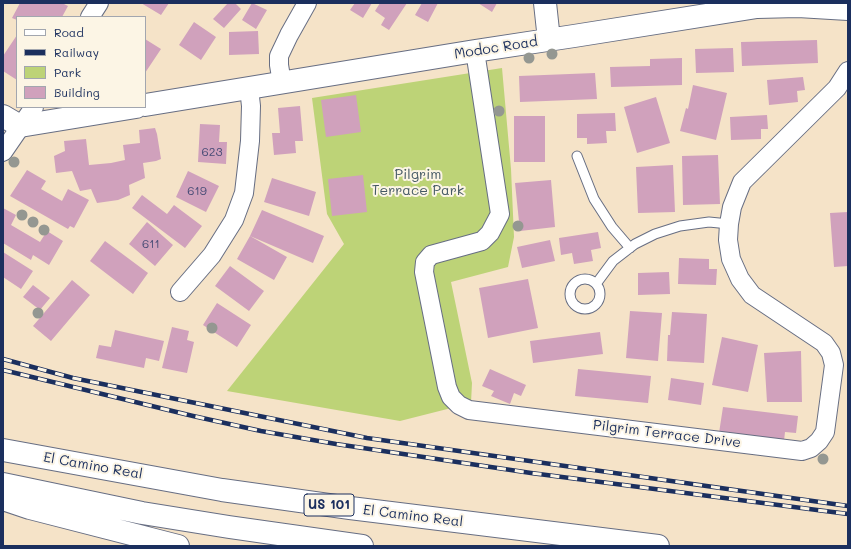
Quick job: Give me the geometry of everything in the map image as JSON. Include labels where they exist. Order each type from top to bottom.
[{"type":"main road","points":[[545,3],[549,40]]},
{"type":"main road","name":"Modoc Road","points":[[146,105],[474,51],[758,7],[798,6],[848,9]]},
{"type":"main road","points":[[12,121],[127,108]]},
{"type":"main road","name":"El Camino Real","points":[[3,450],[222,490],[350,508],[658,546]]},
{"type":"main road","points":[[3,484],[142,513],[362,546]]},
{"type":"main road","points":[[3,498],[30,508],[178,546]]},
{"type":"street","points":[[91,16],[99,3]]},
{"type":"street","points":[[282,83],[279,56],[307,3]]},
{"type":"street","name":"Pilgrim Terrace Drive","points":[[474,51],[500,214],[490,233],[482,241],[431,255],[425,262],[424,272],[447,387],[451,397],[459,405],[469,410],[802,451],[811,448],[819,441],[825,432],[834,365],[831,353],[824,343],[752,295],[740,279],[731,259],[728,240],[729,224],[732,207],[742,182],[837,88],[848,71]]},
{"type":"street","points":[[180,292],[212,255],[234,220],[244,193],[250,141],[249,88]]},
{"type":"street","points":[[3,152],[12,121],[32,108]]},
{"type":"lane","points":[[577,156],[594,199],[612,227],[630,248]]},
{"type":"lane","points":[[596,284],[613,261],[630,248],[655,234],[680,226],[709,222],[729,224]]},
{"type":"green space","name":"Pilgrim Terrace Park","points":[[502,68],[511,169],[514,237],[508,267],[451,282],[472,383],[471,403],[400,421],[227,391],[344,244],[327,214],[312,98]]},
{"type":"building","points":[[20,3],[62,3],[68,6],[63,16],[16,16],[16,20],[12,18]]},
{"type":"building","points":[[141,3],[169,3],[161,15]]},
{"type":"building","points":[[228,3],[235,3],[241,9],[224,28],[213,19]]},
{"type":"building","points":[[252,3],[267,10],[256,29],[242,20]]},
{"type":"building","points":[[355,3],[372,3],[363,18],[350,10]]},
{"type":"building","points":[[380,3],[407,3],[389,30],[381,25],[385,18],[375,11]]},
{"type":"building","points":[[422,3],[438,3],[428,22],[415,15]]},
{"type":"building","points":[[478,3],[497,3],[492,12]]},
{"type":"building","points":[[194,22],[216,37],[201,60],[179,45]]},
{"type":"building","points":[[258,31],[259,54],[229,55],[229,32]]},
{"type":"building","points":[[16,36],[16,79],[3,71],[3,56]]},
{"type":"building","points":[[146,40],[161,49],[146,72]]},
{"type":"building","points":[[817,40],[818,63],[742,66],[741,42]]},
{"type":"building","points":[[733,48],[734,72],[696,73],[695,49]]},
{"type":"building","points":[[682,58],[682,85],[611,87],[610,67],[650,66],[650,59]]},
{"type":"building","points":[[595,73],[597,99],[520,102],[519,76]]},
{"type":"building","points":[[803,77],[805,90],[797,91],[798,102],[769,105],[767,80]]},
{"type":"building","points":[[693,85],[727,93],[716,140],[680,131],[686,108],[688,109]]},
{"type":"building","points":[[356,95],[361,132],[326,137],[321,100]]},
{"type":"building","points":[[656,97],[670,143],[637,153],[624,107]]},
{"type":"building","points":[[300,106],[303,141],[295,141],[296,153],[274,155],[272,133],[280,133],[278,108]]},
{"type":"building","points":[[615,113],[616,131],[606,131],[607,143],[587,144],[587,138],[577,138],[577,114]]},
{"type":"building","points":[[767,115],[768,129],[761,129],[761,139],[731,140],[730,117]]},
{"type":"building","points":[[514,116],[545,116],[545,162],[514,162]]},
{"type":"building","points":[[200,124],[220,125],[219,142],[227,142],[226,164],[198,162]]},
{"type":"building","points":[[155,128],[161,159],[143,163],[145,178],[129,185],[130,195],[118,200],[97,203],[91,189],[80,191],[72,171],[56,173],[54,156],[65,151],[64,141],[86,139],[89,165],[111,163],[125,160],[123,145],[140,143],[139,130]]},
{"type":"building","points":[[718,155],[720,204],[683,205],[682,156]]},
{"type":"building","points":[[673,165],[675,212],[638,213],[636,167]]},
{"type":"building","points":[[27,170],[46,181],[41,189],[62,201],[68,189],[89,200],[74,228],[70,226],[68,229],[10,196]]},
{"type":"building","points":[[188,171],[219,186],[206,212],[176,197]]},
{"type":"building","points":[[363,175],[367,212],[332,216],[328,179]]},
{"type":"building","points":[[272,178],[316,192],[309,216],[264,202]]},
{"type":"building","points":[[551,180],[555,227],[520,231],[515,183]]},
{"type":"building","points":[[142,195],[167,214],[174,205],[202,226],[185,248],[132,208]]},
{"type":"building","points":[[3,208],[16,215],[11,225],[40,242],[47,231],[63,241],[49,265],[33,255],[31,260],[3,243]]},
{"type":"building","points":[[262,210],[324,236],[313,263],[250,236]]},
{"type":"building","points":[[848,212],[848,266],[834,267],[830,213]]},
{"type":"building","points":[[147,222],[173,245],[155,266],[129,244]]},
{"type":"building","points":[[598,232],[601,248],[591,250],[593,261],[574,264],[572,253],[561,255],[559,238]]},
{"type":"building","points":[[250,236],[287,257],[274,280],[237,259]]},
{"type":"building","points":[[550,240],[555,261],[522,268],[517,247]]},
{"type":"building","points":[[105,241],[148,273],[133,294],[90,261]]},
{"type":"building","points":[[3,252],[33,271],[21,289],[3,277]]},
{"type":"building","points":[[679,258],[709,259],[709,269],[717,269],[716,285],[678,284]]},
{"type":"building","points":[[230,266],[264,291],[249,311],[215,286]]},
{"type":"building","points":[[669,272],[670,294],[638,295],[638,273]]},
{"type":"building","points":[[528,279],[538,328],[488,338],[479,288]]},
{"type":"building","points":[[72,280],[90,295],[51,341],[33,326]]},
{"type":"building","points":[[33,285],[50,298],[40,310],[23,297]]},
{"type":"building","points":[[217,303],[251,325],[237,347],[203,325]]},
{"type":"building","points":[[630,311],[662,313],[658,361],[626,358]]},
{"type":"building","points":[[672,312],[707,314],[704,363],[667,361],[668,335],[670,335]]},
{"type":"building","points":[[172,327],[189,331],[187,340],[194,342],[187,373],[162,368]]},
{"type":"building","points":[[115,330],[164,341],[159,361],[146,358],[144,368],[96,358],[99,345],[111,347]]},
{"type":"building","points":[[600,332],[603,354],[533,363],[530,341]]},
{"type":"building","points":[[722,337],[758,345],[748,392],[712,385]]},
{"type":"building","points":[[801,351],[802,402],[767,402],[764,353]]},
{"type":"building","points":[[490,369],[526,385],[521,396],[514,393],[510,404],[491,396],[494,391],[482,386]]},
{"type":"building","points":[[578,369],[651,376],[648,403],[575,396]]},
{"type":"building","points":[[671,378],[704,383],[701,405],[668,400]]},
{"type":"building","points":[[723,407],[798,416],[796,433],[785,432],[784,441],[719,433]]},
{"type":"railway","points":[[3,359],[73,378],[367,438],[848,506]]},
{"type":"railway","points":[[3,370],[193,416],[261,431],[336,444],[531,473],[848,514]]}]
